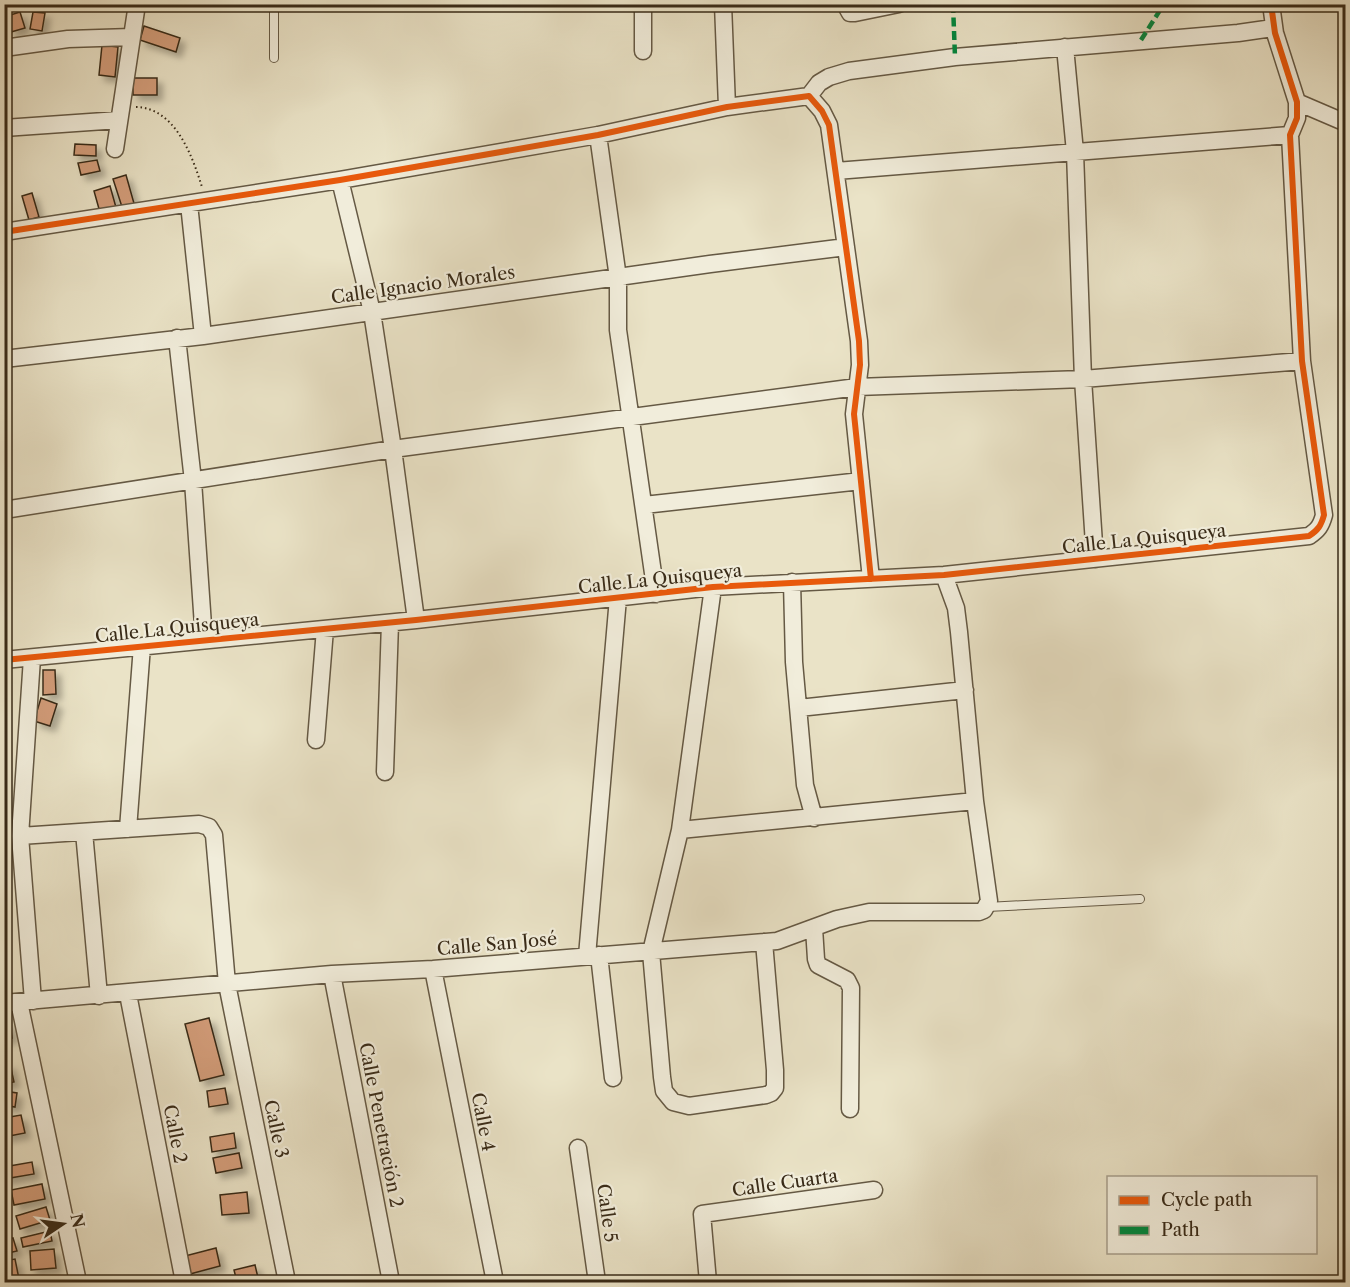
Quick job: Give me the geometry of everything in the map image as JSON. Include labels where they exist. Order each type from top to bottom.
[{"type":"street","points":[[115,149],[137,4]]},
{"type":"street","points":[[643,4],[643,51]]},
{"type":"street","points":[[723,4],[727,107]]},
{"type":"street","points":[[844,4],[850,13],[897,5]]},
{"type":"street","points":[[4,510],[393,449],[857,387],[1083,379],[1302,361],[1290,135],[1296,118],[1297,102],[1274,28],[1271,4]]},
{"type":"street","points":[[4,232],[340,180],[598,135],[727,107],[809,96],[819,83],[829,76],[849,71],[955,57],[1274,28]]},
{"type":"street","points":[[4,48],[68,39],[131,37]]},
{"type":"street","points":[[1065,48],[1075,152],[1083,379],[1095,559]]},
{"type":"street","points":[[809,96],[822,111],[829,125],[859,341],[860,366],[854,414],[871,579]]},
{"type":"street","points":[[1297,102],[1346,123]]},
{"type":"street","points":[[4,128],[120,113]]},
{"type":"street","points":[[598,135],[618,278],[618,330],[656,594]]},
{"type":"street","points":[[836,171],[1290,135]]},
{"type":"street","points":[[340,180],[372,312],[416,620]]},
{"type":"street","points":[[189,204],[203,336]]},
{"type":"street","name":"Calle Ignacio Morales","points":[[4,358],[203,336],[846,247]]},
{"type":"street","points":[[177,338],[193,481],[204,640]]},
{"type":"street","name":"Calle La Quisqueya","points":[[4,660],[390,623],[713,587],[944,575],[1309,536],[1322,524],[1324,515],[1302,361]]},
{"type":"street","points":[[644,505],[861,481]]},
{"type":"street","points":[[944,575],[956,608],[987,907]]},
{"type":"street","points":[[792,582],[794,662],[805,785],[814,818]]},
{"type":"street","points":[[713,587],[680,830],[651,952],[664,1091],[673,1102],[689,1106],[756,1098],[771,1093],[775,1088],[764,942]]},
{"type":"street","points":[[614,1078],[593,956],[618,598]]},
{"type":"street","points":[[385,772],[390,623]]},
{"type":"street","points":[[316,740],[325,629]]},
{"type":"street","points":[[20,836],[128,829],[142,646]]},
{"type":"street","points":[[32,658],[20,836],[19,1002],[78,1282]]},
{"type":"street","points":[[799,708],[964,690]]},
{"type":"street","points":[[680,830],[975,801]]},
{"type":"street","name":"Calle 3","points":[[128,829],[199,824],[209,827],[214,835],[227,984],[287,1282]]},
{"type":"street","points":[[84,832],[99,996]]},
{"type":"street","name":"Calle San José","points":[[19,1002],[332,974],[432,969],[777,941],[837,919],[869,912],[979,912],[987,907]]},
{"type":"street","points":[[814,928],[818,965],[840,975],[847,980],[851,988],[850,1109]]},
{"type":"street","name":"Calle 4","points":[[432,969],[495,1282]]},
{"type":"street","name":"Calle Penetración 2","points":[[332,974],[392,1282]]},
{"type":"street","name":"Calle 2","points":[[128,993],[184,1282]]},
{"type":"street","name":"Calle 5","points":[[578,1148],[597,1282]]},
{"type":"street","name":"Calle Cuarta","points":[[708,1282],[702,1214],[874,1190]]},
{"type":"lane","points":[[274,4],[274,58]]},
{"type":"lane","points":[[987,907],[1140,899]]},
{"type":"path","points":[[120,113],[147,107],[160,114],[175,128],[194,160],[206,201]]},
{"type":"building","points":[[20,12],[25,28],[11,32],[7,16]]},
{"type":"building","points":[[33,12],[45,13],[42,31],[30,29]]},
{"type":"building","points":[[144,26],[180,38],[176,52],[140,40]]},
{"type":"building","points":[[102,45],[118,47],[115,77],[99,75]]},
{"type":"building","points":[[133,78],[157,78],[157,95],[133,95]]},
{"type":"building","points":[[75,144],[96,145],[96,156],[74,155]]},
{"type":"building","points":[[97,160],[100,171],[81,175],[78,163]]},
{"type":"building","points":[[126,175],[135,207],[123,210],[113,179]]},
{"type":"building","points":[[110,186],[117,211],[101,216],[94,191]]},
{"type":"building","points":[[32,193],[39,217],[29,220],[22,196]]},
{"type":"building","points":[[43,670],[55,670],[56,694],[43,695]]},
{"type":"building","points":[[41,698],[57,704],[50,726],[34,721]]},
{"type":"building","points":[[209,1018],[224,1075],[200,1081],[185,1024]]},
{"type":"building","points":[[10,1023],[12,1038],[4,1039],[4,1024]]},
{"type":"building","points":[[10,1064],[14,1082],[4,1084],[4,1065]]},
{"type":"building","points":[[225,1088],[228,1104],[209,1107],[207,1091]]},
{"type":"building","points":[[4,1091],[17,1093],[15,1107],[4,1105]]},
{"type":"building","points":[[21,1115],[25,1133],[4,1137],[4,1118]]},
{"type":"building","points":[[234,1133],[236,1148],[212,1152],[210,1137]]},
{"type":"building","points":[[239,1153],[242,1168],[216,1173],[213,1158]]},
{"type":"building","points":[[32,1162],[34,1174],[4,1179],[4,1167]]},
{"type":"building","points":[[42,1184],[45,1199],[14,1205],[11,1190]]},
{"type":"building","points":[[247,1192],[249,1213],[222,1215],[220,1195]]},
{"type":"building","points":[[46,1207],[50,1220],[20,1229],[16,1216]]},
{"type":"building","points":[[50,1231],[52,1241],[23,1247],[21,1238]]},
{"type":"building","points":[[13,1238],[17,1251],[4,1254],[4,1240]]},
{"type":"building","points":[[216,1248],[220,1266],[190,1274],[185,1256]]},
{"type":"building","points":[[54,1249],[56,1268],[31,1270],[30,1251]]},
{"type":"building","points":[[15,1259],[19,1279],[4,1282],[4,1261]]},
{"type":"building","points":[[255,1265],[259,1282],[237,1282],[234,1270]]},
{"type":"marked path","points":[[953,4],[955,57]]},
{"type":"marked path","points":[[1141,40],[1164,4]]},
{"type":"cycle path","points":[[4,660],[416,620],[713,587],[944,575],[1309,536],[1319,527],[1324,515],[1302,361],[1290,135],[1297,118],[1297,102],[1275,33],[1271,4]]},
{"type":"cycle path","points":[[4,232],[340,180],[598,135],[727,107],[809,96],[822,111],[829,125],[859,341],[860,365],[854,414],[871,579]]}]
